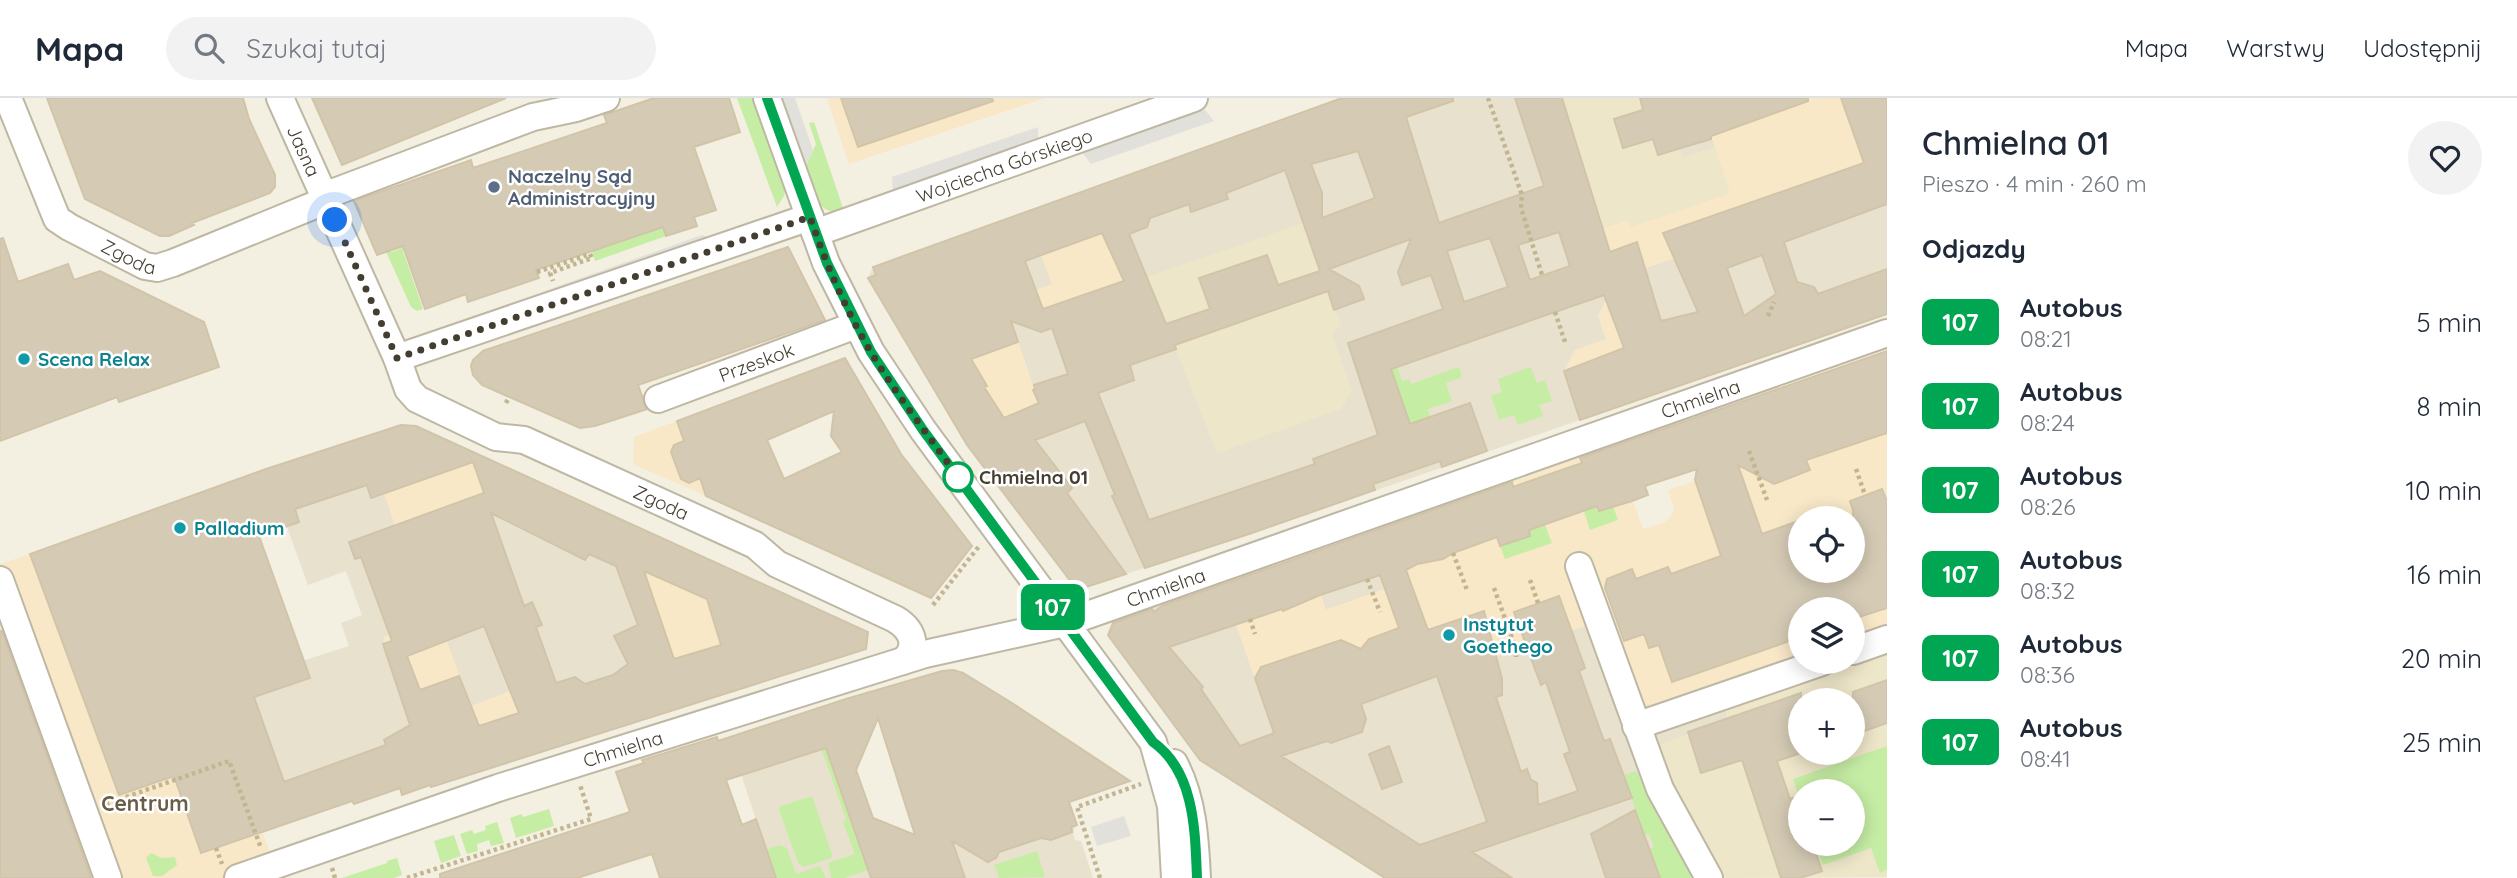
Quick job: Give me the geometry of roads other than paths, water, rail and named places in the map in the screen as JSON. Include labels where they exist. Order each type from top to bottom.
[{"type":"street","name":"Zgoda","points":[[8,98],[57,219],[69,228],[145,266],[163,267],[326,198],[533,117],[576,108],[606,98]]},
{"type":"street","name":"Jasna","points":[[280,98],[397,358]]},
{"type":"street","points":[[767,98],[827,263],[856,325],[894,388],[1153,742],[1173,761],[1185,787],[1194,828],[1197,878]]},
{"type":"street","name":"Wojciecha Górskiego","points":[[397,358],[813,225],[1194,98]]},
{"type":"street","name":"Przeskok","points":[[658,399],[856,325]]},
{"type":"street","name":"Chmielna","points":[[238,878],[573,764],[925,654],[1065,623],[1887,332]]},
{"type":"street","name":"Zgoda","points":[[397,358],[408,389],[423,403],[496,436],[524,440],[731,533],[755,545],[777,564],[903,624],[914,649],[903,661]]},
{"type":"street","points":[[1578,566],[1660,789],[1709,878]]},
{"type":"street","points":[[0,580],[108,878]]},
{"type":"street","points":[[1865,647],[1887,639]]},
{"type":"street","points":[[1636,726],[1788,674]]},
{"type":"street","points":[[1153,742],[1171,806],[1175,878]]},
{"type":"place","name":"Naczelny Sąd Administracyjny","points":[[494,187]]},
{"type":"place","name":"Scena Relax","points":[[24,359]]},
{"type":"place","name":"Chmielna 01","points":[[958,477]]},
{"type":"place","name":"Palladium","points":[[180,528]]},
{"type":"place","name":"Instytut Goethego","points":[[1449,635]]},
{"type":"district","name":"Centrum","points":[[145,804]]}]
